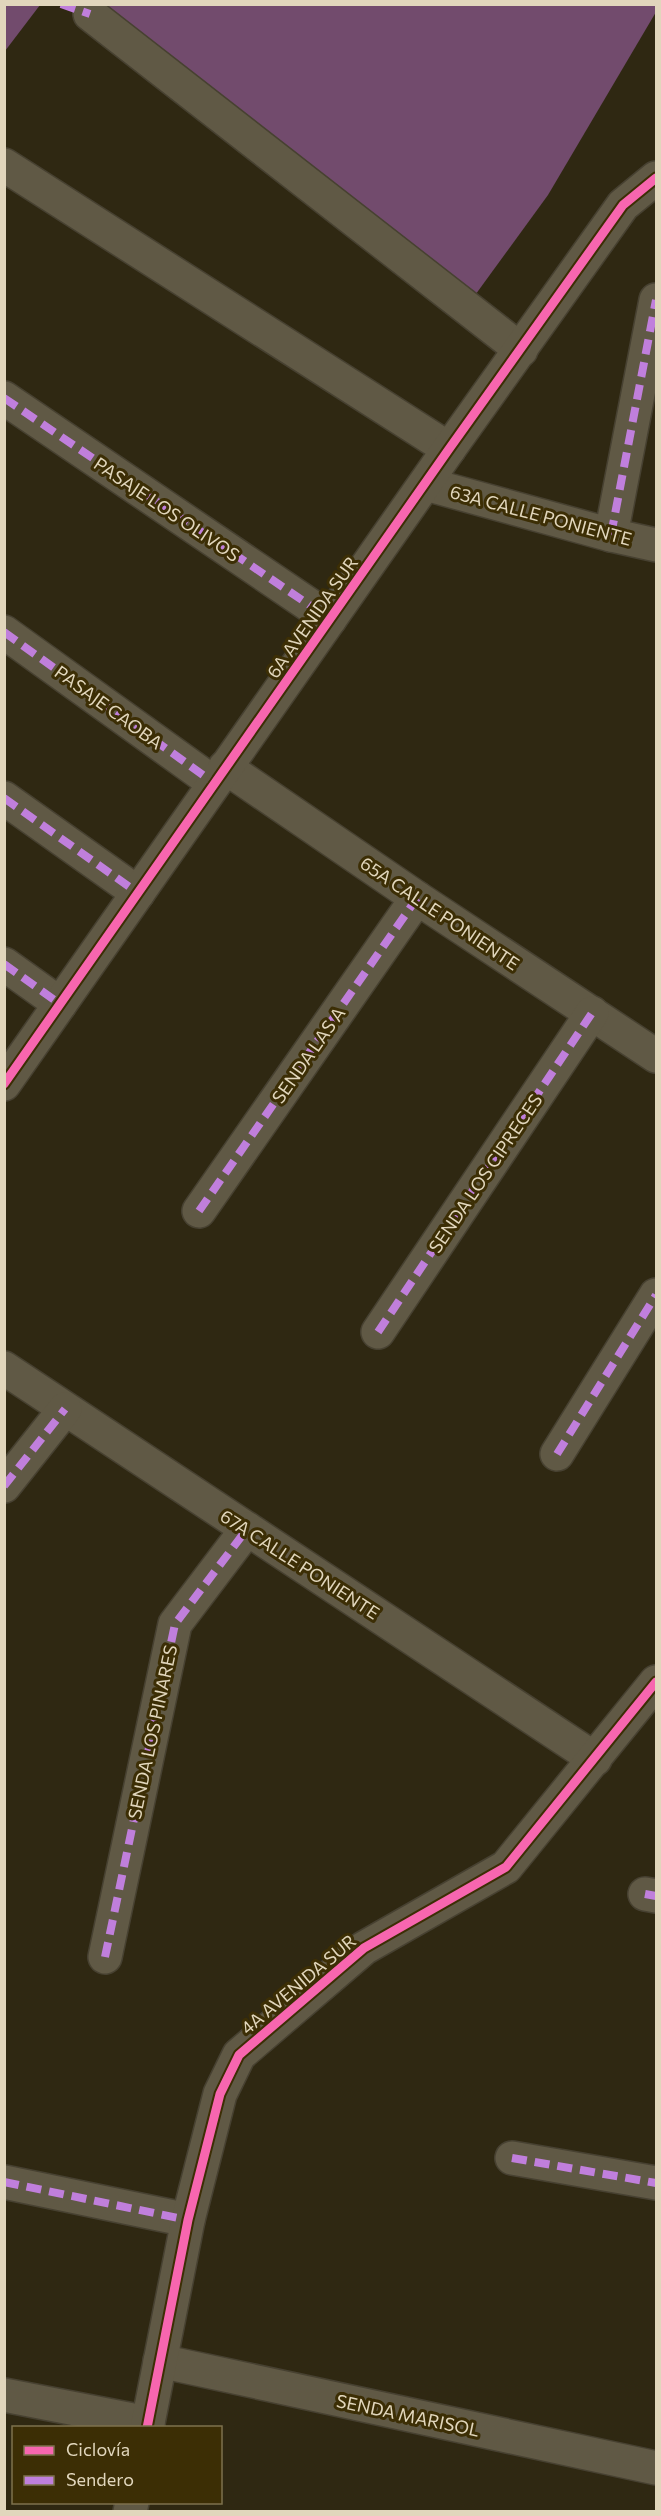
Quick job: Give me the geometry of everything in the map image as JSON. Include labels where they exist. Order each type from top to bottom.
[{"type":"street","points":[[90,14],[521,350]]},
{"type":"street","points":[[4,165],[449,449]]},
{"type":"street","name":"6A AVENIDA SUR","points":[[4,1084],[623,205],[657,178]]},
{"type":"street","points":[[611,535],[657,300]]},
{"type":"street","name":"PASAJE LOS OLIVOS","points":[[4,398],[330,619]]},
{"type":"street","name":"63A CALLE PONIENTE","points":[[426,484],[611,535],[657,545]]},
{"type":"street","name":"PASAJE CAOBA","points":[[4,632],[220,775]]},
{"type":"street","name":"65A CALLE PONIENTE","points":[[220,775],[417,898],[657,1056]]},
{"type":"street","points":[[4,798],[138,893]]},
{"type":"street","name":"SENDA LAS A","points":[[199,1211],[417,898]]},
{"type":"street","points":[[4,964],[60,1004]]},
{"type":"street","name":"SENDA LOS CIPRECES","points":[[378,1332],[592,1013]]},
{"type":"street","points":[[557,1454],[657,1295]]},
{"type":"street","name":"67A CALLE PONIENTE","points":[[4,1368],[595,1759]]},
{"type":"street","points":[[4,1486],[65,1408]]},
{"type":"street","name":"SENDA LOS PINARES","points":[[105,1957],[175,1624],[247,1529]]},
{"type":"street","name":"4A AVENIDA SUR","points":[[147,2425],[188,2220],[220,2094],[239,2055],[364,1948],[506,1867],[657,1682]]},
{"type":"street","points":[[512,2157],[657,2183]]},
{"type":"street","points":[[4,2182],[188,2220]]},
{"type":"street","name":"SENDA MARISOL","points":[[160,2361],[657,2468]]},
{"type":"street","points":[[4,2395],[147,2425]]},
{"type":"shaded area","points":[[656,4],[656,12],[548,195],[473,298],[68,5]]},
{"type":"shaded area","points":[[4,5],[40,5],[5,51]]},
{"type":"marked path","points":[[61,4],[90,14]]},
{"type":"marked path","points":[[611,535],[656,300]]},
{"type":"marked path","points":[[4,398],[330,619]]},
{"type":"marked path","points":[[4,632],[214,783]]},
{"type":"marked path","points":[[4,798],[138,893]]},
{"type":"marked path","points":[[199,1211],[417,898]]},
{"type":"marked path","points":[[4,964],[60,1004]]},
{"type":"marked path","points":[[378,1332],[592,1013]]},
{"type":"marked path","points":[[557,1454],[656,1295]]},
{"type":"marked path","points":[[4,1486],[65,1409]]},
{"type":"marked path","points":[[105,1957],[175,1624],[247,1529]]},
{"type":"marked path","points":[[645,1894],[656,1896]]},
{"type":"marked path","points":[[512,2158],[656,2183]]},
{"type":"marked path","points":[[4,2182],[188,2220]]},
{"type":"cycle path","points":[[4,1084],[623,205],[656,178]]},
{"type":"cycle path","points":[[147,2426],[188,2220],[220,2094],[239,2055],[364,1948],[506,1867],[656,1682]]}]
